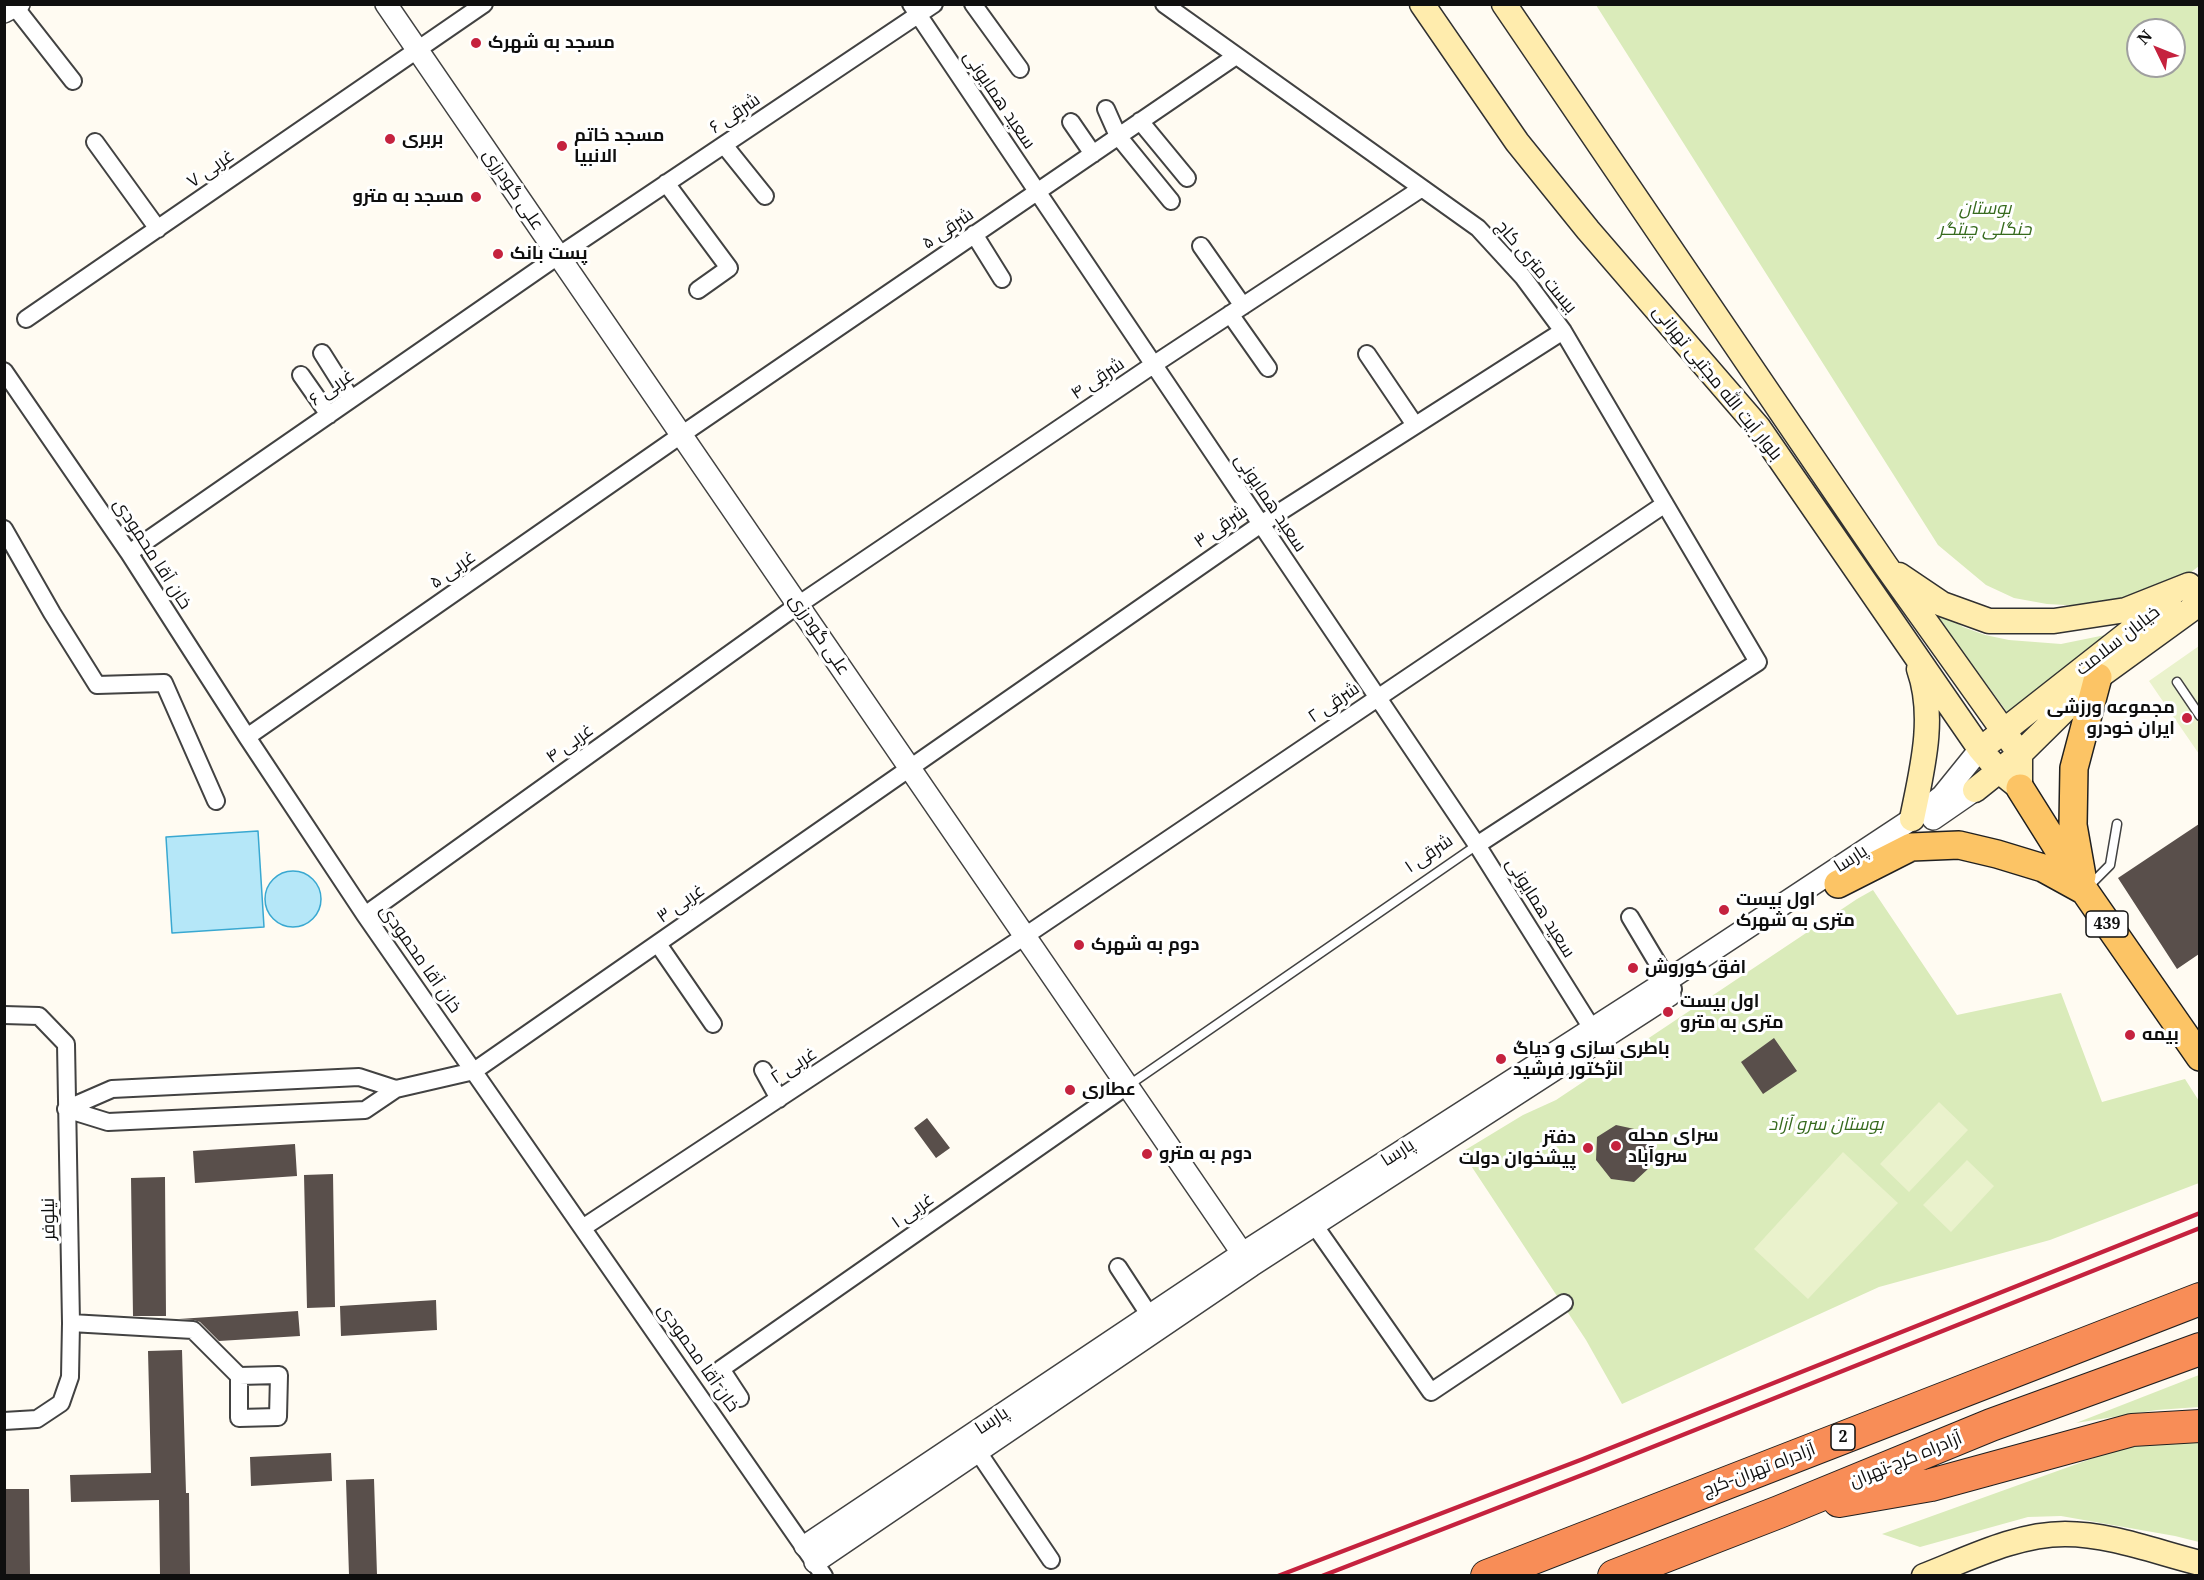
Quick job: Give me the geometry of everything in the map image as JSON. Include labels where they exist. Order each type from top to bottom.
[{"type":"highway","name":"آزادراه تهران-کرج","points":[[1487,1575],[2199,1299]]},
{"type":"highway","name":"آزادراه کرج-تهران","points":[[1614,1575],[1779,1512],[1991,1425],[2199,1349]]},
{"type":"highway","points":[[1779,1512],[1931,1485],[2132,1430],[2199,1426]]},
{"type":"main road","name":"بلوار آیت الله مجتبی تهرانی","points":[[1422,4],[1517,142],[1588,230],[1758,427],[1980,749],[1999,771],[2020,788]]},
{"type":"main road","name":"بلوار آیت الله مجتبی تهرانی","points":[[1504,4],[1886,566],[2020,754]]},
{"type":"main road","points":[[1886,566],[1942,604],[1989,621],[2054,621],[2126,610],[2196,589]]},
{"type":"main road","name":"خیابان سلامت","points":[[1975,790],[2020,754],[2098,677],[2196,589]]},
{"type":"main road","name":"خیابان سلامت","points":[[1980,749],[2196,589]]},
{"type":"main road","points":[[1912,649],[1924,683],[1927,716],[1926,750],[1912,819]]},
{"type":"main road","points":[[2084,890],[2073,825],[2074,768],[2098,677]]},
{"type":"main road","points":[[2020,754],[2020,788]]},
{"type":"main road","name":"439","points":[[2020,788],[2084,890],[2199,1057]]},
{"type":"main road","points":[[1838,884],[1911,847],[1959,845],[2043,868],[2084,890]]},
{"type":"main road","points":[[1924,1575],[2021,1540],[2064,1534],[2104,1538],[2199,1563]]},
{"type":"street","name":"علی گودرزی","points":[[386,4],[1247,1259]]},
{"type":"street","name":"۷ غربی","points":[[26,319],[484,4]]},
{"type":"street","name":"۶ شرقی","points":[[558,255],[724,145],[914,10],[934,4]]},
{"type":"street","points":[[973,4],[1020,69]]},
{"type":"street","name":"بیست متری کاج","points":[[1164,4],[1478,228],[1523,277],[1563,331],[1758,662]]},
{"type":"street","points":[[13,8],[73,81]]},
{"type":"street","name":"سعید همایونی","points":[[914,10],[1477,845],[1596,1034]]},
{"type":"street","name":"۵ شرقی","points":[[681,435],[1236,56]]},
{"type":"street","points":[[1106,109],[1118,136],[1171,201]]},
{"type":"street","points":[[1140,121],[1187,178]]},
{"type":"street","points":[[1071,122],[1093,154]]},
{"type":"street","points":[[95,142],[158,229]]},
{"type":"street","points":[[724,145],[765,196]]},
{"type":"street","points":[[666,183],[729,268],[698,290]]},
{"type":"street","name":"۴ شرقی","points":[[798,605],[1422,188]]},
{"type":"street","points":[[974,234],[1002,279]]},
{"type":"street","points":[[1201,246],[1268,368]]},
{"type":"street","name":"۶ غربی","points":[[129,553],[558,255]]},
{"type":"street","name":"۳ شرقی","points":[[910,768],[1261,524],[1563,331]]},
{"type":"street","points":[[322,353],[351,399]]},
{"type":"street","points":[[1367,354],[1415,425]]},
{"type":"street","name":"خان آقا محمودی","points":[[4,370],[129,553],[365,915],[815,1561]]},
{"type":"street","points":[[301,375],[329,414]]},
{"type":"street","name":"۵ غربی","points":[[247,737],[681,435]]},
{"type":"street","name":"۲ شرقی","points":[[1025,936],[1665,504]]},
{"type":"street","points":[[4,529],[97,685],[164,683],[216,801]]},
{"type":"street","name":"۴ غربی","points":[[365,915],[798,605]]},
{"type":"street","name":"۱ شرقی","points":[[1477,845],[1758,662]]},
{"type":"street","name":"پارسا","points":[[1671,986],[1942,796],[1980,749]]},
{"type":"street","name":"۳ غربی","points":[[474,1071],[910,768]]},
{"type":"street","name":"پارسا","points":[[973,1444],[1247,1259],[1671,986],[1838,884],[1975,790]]},
{"type":"street","points":[[1630,917],[1671,986]]},
{"type":"street","name":"۲ غربی","points":[[584,1227],[1025,936]]},
{"type":"street","points":[[658,944],[713,1024]]},
{"type":"street","name":"نیلوفر","points":[[4,1015],[39,1016],[66,1044],[71,1323],[70,1377],[61,1403],[37,1419],[4,1421]]},
{"type":"street","points":[[763,1070],[779,1099]]},
{"type":"street","points":[[66,1109],[108,1122],[365,1110],[396,1089],[474,1071]]},
{"type":"street","points":[[66,1109],[112,1089],[359,1077],[396,1089]]},
{"type":"street","name":"۱ غربی","points":[[740,1398],[721,1369],[1128,1085]]},
{"type":"street","points":[[1310,1219],[1431,1392],[1564,1304]]},
{"type":"street","name":"پارسا","points":[[815,1561],[1150,1316],[1247,1259]]},
{"type":"street","points":[[1118,1267],[1150,1316]]},
{"type":"street","points":[[71,1323],[193,1330],[239,1376]]},
{"type":"street","points":[[973,1444],[1051,1560]]},
{"type":"lane","points":[[2177,682],[2199,716]]},
{"type":"lane","points":[[2084,890],[2110,865],[2117,824]]},
{"type":"lane","name":"۱ شرقی","points":[[1128,1085],[1477,845]]},
{"type":"green space","name":"بوستان جنگلی چیتگر","points":[[1596,5],[2199,5],[2199,566],[2180,581],[2118,599],[2083,606],[2047,604],[2014,598],[1986,585],[1938,545]]},
{"type":"green space","points":[[1926,602],[1963,627],[2009,640],[2061,644],[2125,631],[2007,712]]},
{"type":"green space","name":"مجموعه ورزشی ایران خودرو","points":[[2199,646],[2199,754],[2149,681]]},
{"type":"green space","name":"بوستان سرو آزاد","points":[[1873,890],[1957,1015],[2061,993],[2102,1102],[2185,1079],[2199,1101],[2199,1183],[2050,1240],[1879,1287],[1622,1404],[1586,1340],[1462,1152],[1523,1115],[1556,1100]]},
{"type":"green space","points":[[1939,1102],[1968,1130],[1909,1192],[1880,1164]]},
{"type":"green space","points":[[1843,1152],[1898,1203],[1808,1299],[1754,1249]]},
{"type":"green space","points":[[1967,1160],[1994,1186],[1951,1232],[1923,1205]]},
{"type":"green space","points":[[2199,1375],[2199,1407],[2157,1410],[2076,1423]]},
{"type":"green space","points":[[2152,1437],[2199,1437],[2199,1542],[2061,1516],[2028,1517],[1920,1547],[1882,1534]]},
{"type":"water","points":[[258,831],[264,927],[172,933],[166,837]]},
{"type":"water","points":[[293,871],[304,873],[313,879],[319,888],[321,899],[319,910],[313,919],[304,925],[293,927],[282,925],[273,919],[267,910],[265,899],[267,888],[273,879],[282,873]]},
{"type":"building","points":[[2199,824],[2199,954],[2177,969],[2118,878]]},
{"type":"building","points":[[1774,1038],[1797,1071],[1763,1094],[1741,1062]]},
{"type":"building","points":[[927,1118],[950,1148],[936,1158],[914,1128]]},
{"type":"building","points":[[1616,1125],[1639,1130],[1653,1144],[1649,1168],[1634,1182],[1611,1179],[1596,1160],[1597,1137]]},
{"type":"building","points":[[295,1144],[297,1176],[195,1183],[193,1151]]},
{"type":"building","points":[[333,1174],[335,1307],[307,1308],[304,1175]]},
{"type":"building","points":[[165,1177],[166,1316],[133,1316],[131,1178]]},
{"type":"building","points":[[436,1300],[437,1330],[341,1336],[340,1306]]},
{"type":"building","points":[[298,1311],[300,1336],[219,1341],[200,1322],[179,1319]]},
{"type":"building","points":[[182,1350],[186,1493],[189,1493],[190,1575],[160,1575],[159,1500],[71,1502],[70,1475],[151,1473],[148,1351]]},
{"type":"building","points":[[331,1453],[332,1481],[251,1486],[250,1457]]},
{"type":"building","points":[[374,1479],[377,1575],[349,1575],[346,1480]]},
{"type":"building","points":[[4,1489],[29,1489],[30,1575],[4,1575]]},
{"type":"railway","points":[[1278,1576],[1583,1459],[2200,1213]]},
{"type":"railway","points":[[1322,1576],[1595,1470],[2200,1228]]},
{"type":"place","name":"مسجد به شهرک","points":[[476,43]]},
{"type":"place","name":"بربری","points":[[390,139]]},
{"type":"place","name":"مسجد خاتم الانبیا","points":[[562,146]]},
{"type":"place","name":"مسجد به مترو","points":[[476,197]]},
{"type":"place","name":"پست بانک","points":[[498,254]]},
{"type":"place","name":"مجموعه ورزشی ایران خودرو","points":[[2187,718]]},
{"type":"place","name":"اول بیست متری به شهرک","points":[[1724,910]]},
{"type":"place","name":"دوم به شهرک","points":[[1079,945]]},
{"type":"place","name":"افق کوروش","points":[[1633,968]]},
{"type":"place","name":"اول بیست متری به مترو","points":[[1668,1012]]},
{"type":"place","name":"بیمه","points":[[2130,1035]]},
{"type":"place","name":"باطری سازی و دیاگ انژکتور فرشید","points":[[1501,1059]]},
{"type":"place","name":"عطاری","points":[[1070,1090]]},
{"type":"place","name":"سرای محله سروآباد","points":[[1616,1146]]},
{"type":"place","name":"دفتر پیشخوان دولت","points":[[1588,1148]]},
{"type":"place","name":"دوم به مترو","points":[[1147,1154]]}]
